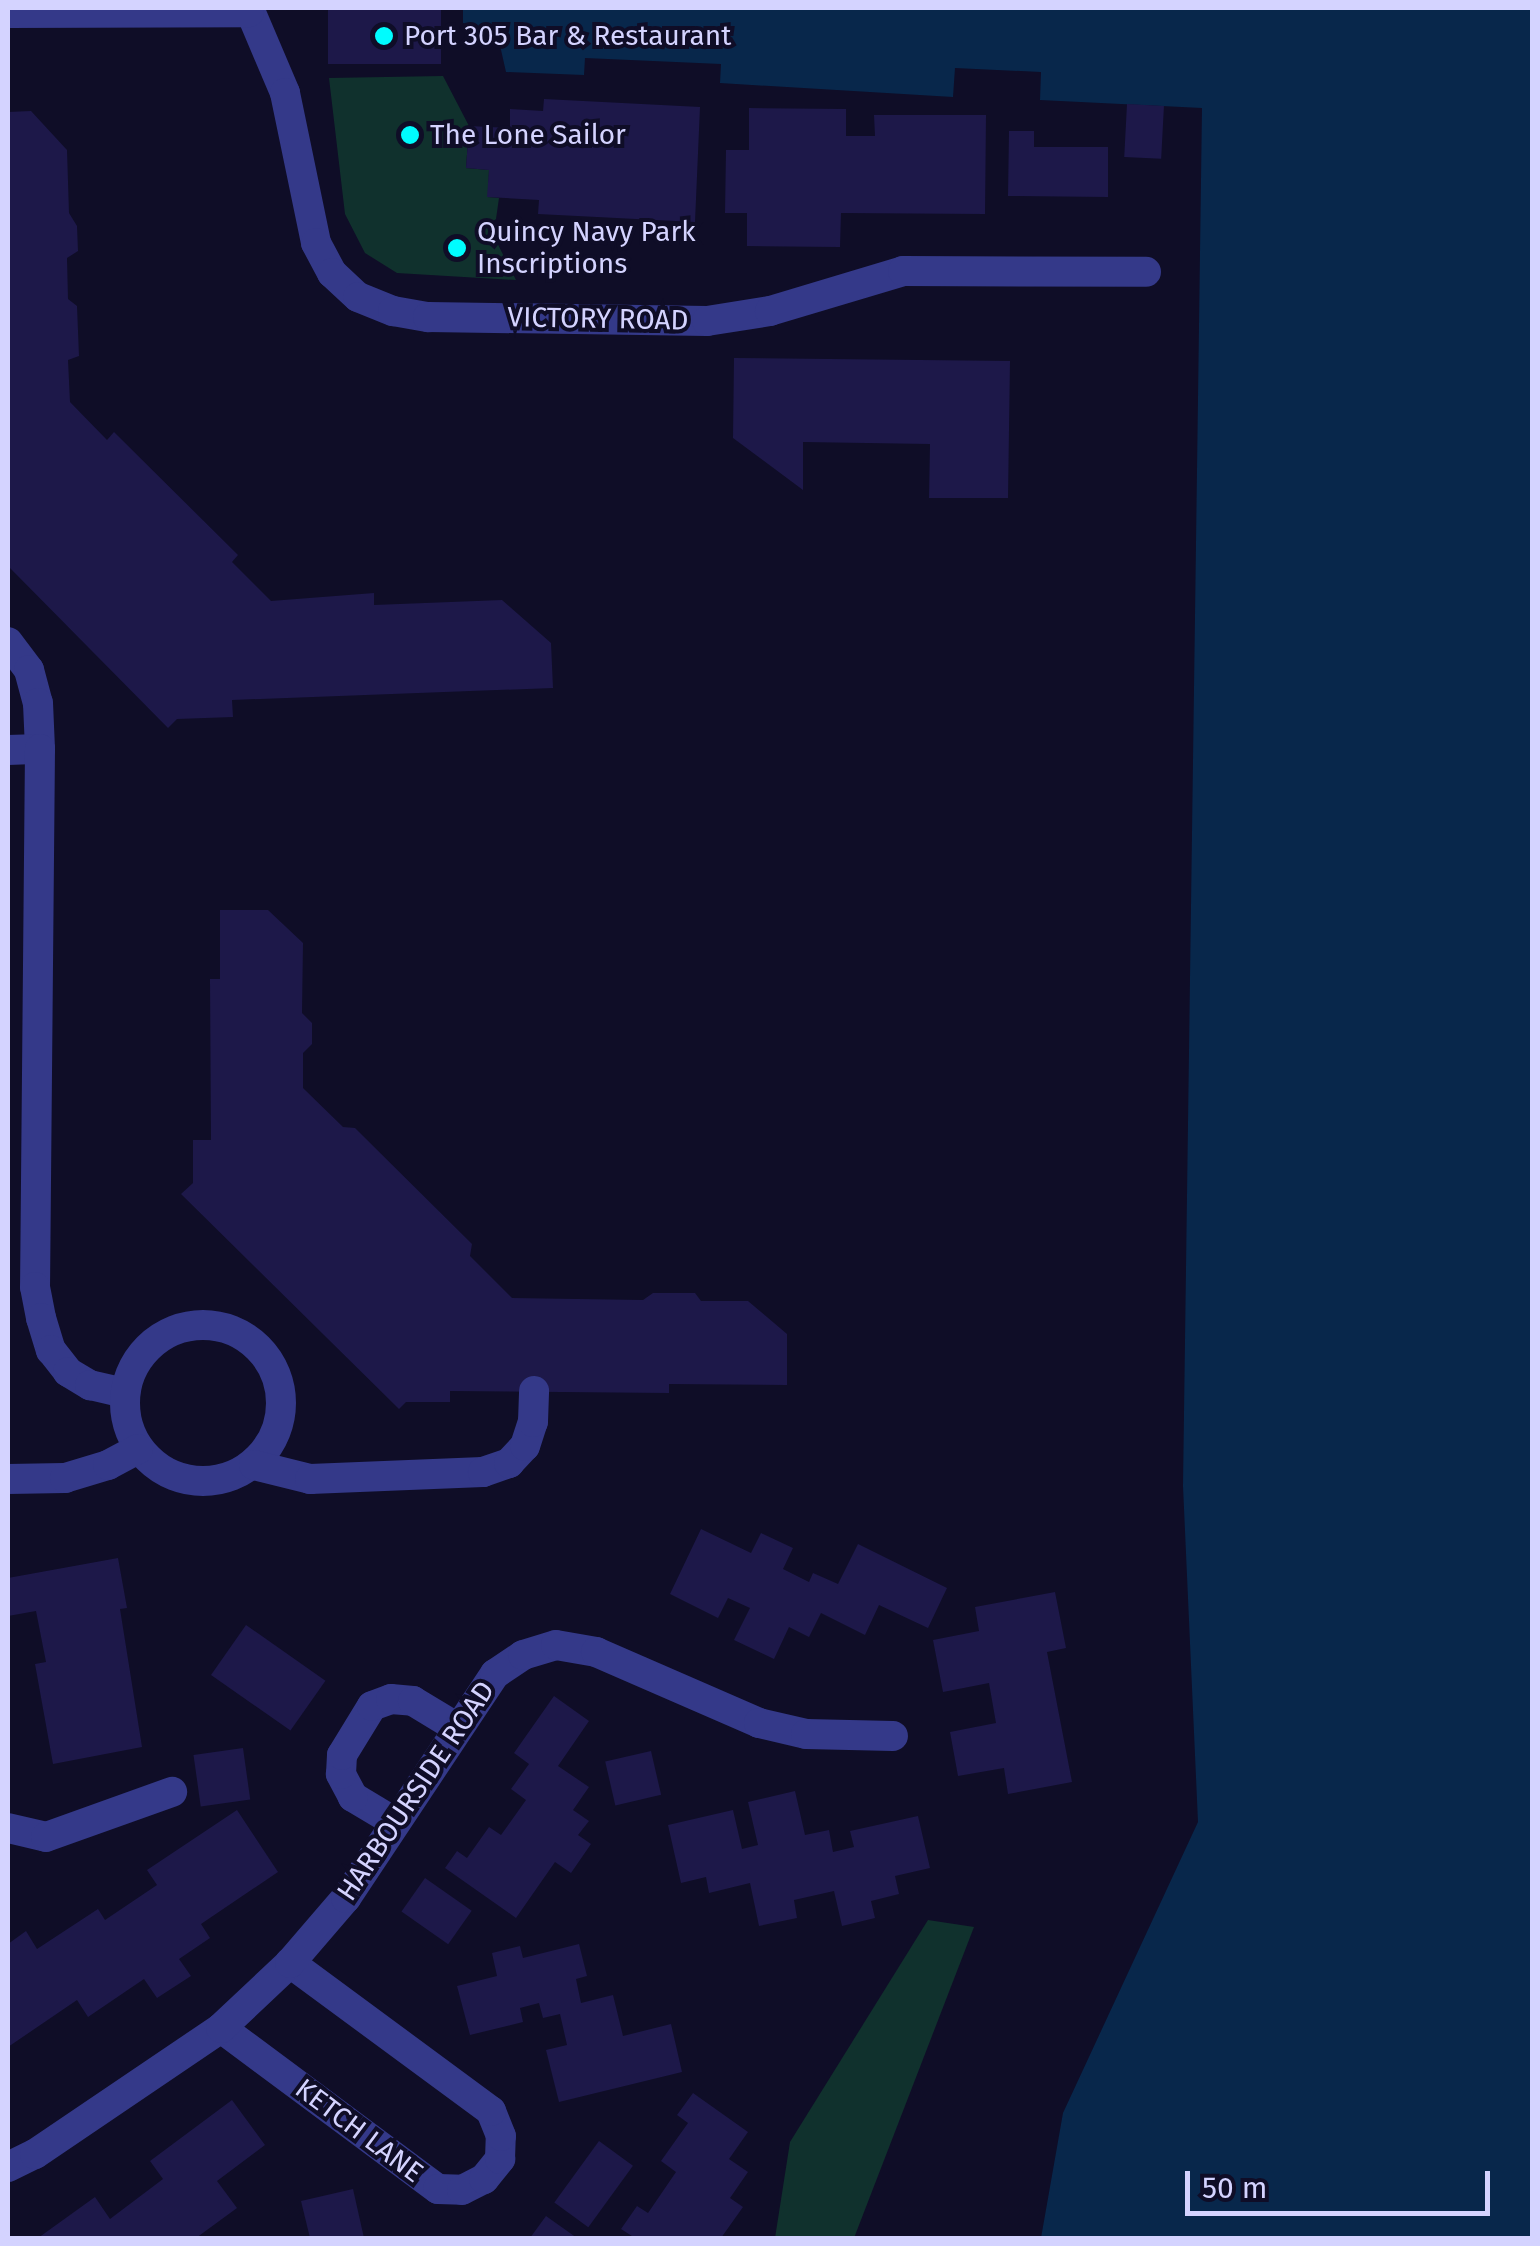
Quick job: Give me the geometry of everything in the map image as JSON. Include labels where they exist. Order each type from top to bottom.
[{"type":"street","name":"VICTORY ROAD","points":[[8,13],[249,10],[285,93],[316,242],[332,274],[358,297],[393,310],[428,317],[706,321],[770,310],[903,271],[1146,272]]},
{"type":"street","points":[[8,642],[29,670],[38,703],[40,749],[36,1287],[51,1350],[68,1372],[90,1385],[125,1394]]},
{"type":"street","points":[[8,750],[40,749]]},
{"type":"street","points":[[201,1323],[232,1328],[258,1346],[276,1369],[283,1410],[273,1442],[254,1465],[222,1481],[186,1481],[160,1470],[138,1449],[126,1424],[125,1394],[138,1358],[168,1332],[201,1323]]},
{"type":"street","points":[[254,1465],[310,1479],[484,1472],[509,1463],[525,1446],[533,1422],[534,1392]]},
{"type":"street","points":[[8,1479],[65,1478],[108,1465],[138,1449]]},
{"type":"street","name":"HARBOURSIDE ROAD","points":[[8,2166],[35,2154],[221,2028],[290,1963],[346,1898],[393,1821],[495,1674],[523,1654],[556,1645],[596,1652],[759,1724],[806,1734],[893,1736]]},
{"type":"street","points":[[393,1821],[352,1796],[341,1774],[342,1755],[372,1706],[391,1700],[413,1701],[456,1727]]},
{"type":"street","points":[[8,1828],[46,1837],[172,1792]]},
{"type":"street","name":"KETCH LANE","points":[[221,2028],[438,2189],[462,2190],[484,2179],[500,2159],[501,2136],[491,2111],[290,1963]]},
{"type":"green space","points":[[443,76],[469,126],[466,168],[489,170],[488,197],[499,198],[496,219],[488,225],[516,280],[397,273],[365,253],[345,214],[329,78]]},
{"type":"green space","points":[[928,1920],[974,1927],[854,2238],[775,2238],[790,2142]]},
{"type":"water","points":[[463,8],[1532,8],[1532,2238],[1041,2238],[1063,2113],[1198,1822],[1183,1486],[1202,108],[1040,100],[1041,72],[955,68],[953,97],[720,83],[721,64],[585,58],[584,75],[506,72],[499,41],[484,28],[463,23]]},
{"type":"building","name":"Port 305 Bar & Restaurant","points":[[328,8],[441,8],[441,64],[328,64]]},
{"type":"building","points":[[544,99],[700,107],[695,222],[538,214],[539,200],[487,197],[489,170],[466,168],[469,126],[510,128],[510,109],[543,111]]},
{"type":"building","points":[[1127,104],[1164,106],[1161,159],[1124,157]]},
{"type":"building","points":[[749,108],[846,109],[846,136],[875,136],[874,115],[986,115],[985,214],[841,213],[840,247],[747,246],[747,213],[725,213],[726,150],[749,150]]},
{"type":"building","points":[[31,111],[67,150],[69,213],[77,226],[78,251],[67,258],[68,299],[77,306],[79,356],[68,360],[70,402],[107,440],[114,432],[238,555],[232,562],[271,601],[374,593],[374,605],[502,600],[551,643],[553,688],[232,700],[233,717],[177,719],[168,728],[8,566],[8,112]]},
{"type":"building","points":[[1009,131],[1034,131],[1034,147],[1108,147],[1108,197],[1008,196]]},
{"type":"building","points":[[734,358],[1010,361],[1008,498],[929,498],[930,444],[803,442],[803,490],[733,438]]},
{"type":"building","points":[[220,910],[268,910],[303,943],[302,1013],[312,1023],[312,1044],[303,1053],[303,1088],[343,1127],[355,1128],[472,1244],[470,1256],[512,1298],[643,1300],[653,1293],[695,1293],[701,1301],[748,1301],[787,1334],[787,1385],[669,1384],[669,1393],[450,1391],[450,1402],[406,1402],[399,1409],[181,1194],[193,1183],[193,1140],[211,1140],[210,979],[220,979]]},
{"type":"building","points":[[701,1529],[751,1553],[761,1533],[793,1548],[783,1569],[809,1582],[813,1573],[838,1584],[858,1544],[947,1588],[928,1628],[879,1605],[865,1635],[821,1613],[809,1637],[789,1627],[774,1659],[734,1640],[750,1608],[728,1598],[718,1618],[670,1594]]},
{"type":"building","points":[[118,1558],[127,1608],[120,1609],[142,1747],[53,1764],[35,1664],[46,1662],[36,1611],[8,1616],[8,1578]]},
{"type":"building","points":[[1055,1592],[1066,1648],[1047,1652],[1072,1782],[1008,1794],[1004,1768],[958,1776],[950,1732],[996,1723],[989,1683],[943,1692],[933,1640],[979,1631],[975,1607]]},
{"type":"building","points":[[246,1625],[325,1681],[290,1731],[211,1675]]},
{"type":"building","points":[[554,1696],[589,1721],[558,1766],[589,1787],[573,1810],[589,1821],[578,1835],[591,1844],[571,1873],[555,1862],[516,1918],[445,1868],[457,1851],[467,1858],[489,1827],[501,1835],[526,1800],[511,1789],[529,1764],[514,1753]]},
{"type":"building","points":[[243,1748],[250,1799],[201,1806],[193,1755]]},
{"type":"building","points":[[651,1751],[661,1795],[615,1805],[605,1762]]},
{"type":"building","points":[[795,1791],[805,1835],[829,1830],[833,1852],[854,1847],[850,1831],[918,1816],[930,1868],[895,1876],[899,1894],[871,1901],[875,1918],[842,1926],[834,1891],[794,1900],[797,1918],[759,1926],[750,1883],[709,1893],[706,1877],[681,1883],[668,1825],[733,1810],[742,1849],[758,1845],[748,1802]]},
{"type":"building","points":[[237,1810],[278,1872],[201,1924],[210,1938],[179,1959],[191,1976],[157,1998],[144,1979],[88,2017],[77,2000],[8,2047],[8,1944],[26,1931],[37,1949],[98,1909],[105,1920],[157,1885],[147,1870]]},
{"type":"building","points":[[425,1878],[472,1911],[448,1944],[401,1912]]},
{"type":"building","points":[[579,1944],[587,1976],[576,1979],[581,2003],[613,1995],[623,2036],[671,2024],[682,2072],[559,2102],[546,2050],[567,2045],[560,2014],[543,2018],[539,2003],[520,2008],[523,2022],[470,2035],[457,1986],[497,1976],[492,1953],[520,1946],[523,1958]]},
{"type":"building","points":[[693,2093],[748,2132],[729,2159],[748,2172],[730,2198],[743,2207],[721,2238],[635,2238],[621,2229],[637,2206],[648,2213],[676,2172],[661,2161],[688,2123],[677,2115]]},
{"type":"building","points":[[232,2100],[265,2145],[217,2181],[237,2208],[196,2238],[38,2238],[95,2197],[110,2219],[163,2179],[150,2161]]},
{"type":"building","points":[[599,2141],[633,2166],[588,2227],[554,2202]]},
{"type":"building","points":[[353,2189],[364,2238],[310,2238],[301,2201]]},
{"type":"building","points":[[546,2216],[577,2238],[530,2238]]},
{"type":"place","name":"Port 305 Bar & Restaurant","points":[[384,36]]},
{"type":"place","name":"The Lone Sailor","points":[[410,135]]},
{"type":"place","name":"Quincy Navy Park Inscriptions","points":[[457,248]]}]
